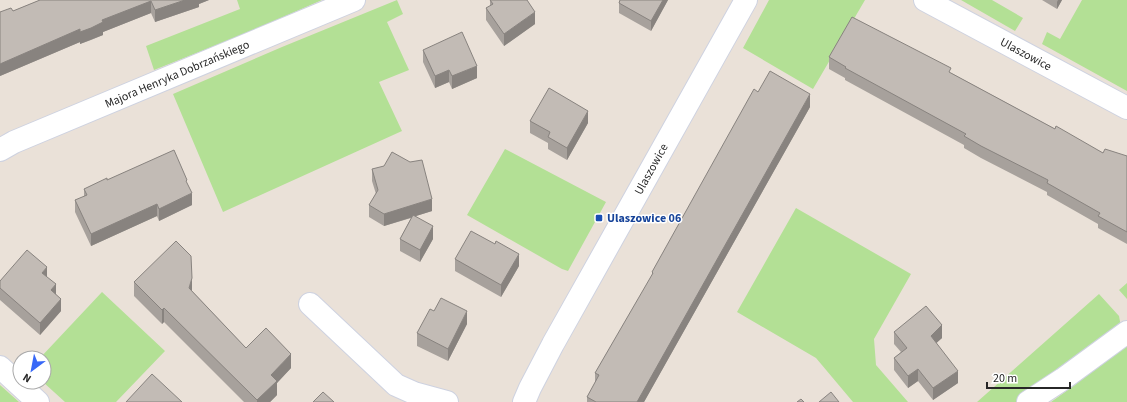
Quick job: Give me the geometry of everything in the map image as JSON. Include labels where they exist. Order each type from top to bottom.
[{"type":"street","name":"Majora Henryka Dobrzańskiego","points":[[0,150],[14,142],[354,0]]},
{"type":"street","name":"Ulaszowice","points":[[524,402],[553,344],[746,0]]},
{"type":"street","name":"Ulaszowice","points":[[925,0],[1127,108]]},
{"type":"street","points":[[310,304],[396,385],[414,393],[447,402]]},
{"type":"street","points":[[1028,402],[1063,379],[1127,332]]},
{"type":"street","points":[[0,367],[38,402]]},
{"type":"green space","points":[[237,0],[322,0],[249,32],[154,70],[146,46],[240,9]]},
{"type":"green space","points":[[397,0],[403,14],[387,22],[409,70],[379,82],[402,131],[223,212],[173,94]]},
{"type":"green space","points":[[769,0],[865,0],[813,89],[743,48]]},
{"type":"green space","points":[[961,0],[992,0],[1023,18],[1015,31]]},
{"type":"green space","points":[[1082,0],[1127,0],[1127,91],[1042,44],[1047,32],[1060,39]]},
{"type":"green space","points":[[505,149],[606,202],[568,271],[467,215]]},
{"type":"green space","points":[[796,208],[911,274],[874,339],[876,365],[908,402],[853,402],[816,358],[737,312]]},
{"type":"green space","points":[[1127,283],[1127,299],[1119,290]]},
{"type":"green space","points":[[102,292],[165,351],[116,402],[65,402],[52,390],[52,350],[48,350]]},
{"type":"green space","points":[[1099,294],[1119,316],[1121,327],[1090,352],[1017,402],[977,402]]},
{"type":"green space","points":[[1127,344],[1127,402],[1051,402],[1072,387]]},
{"type":"green space","points":[[0,385],[19,402],[0,402]]},
{"type":"building","points":[[40,0],[185,0],[155,10],[151,1],[102,20],[103,22],[91,28],[80,32],[80,29],[0,64],[0,12],[11,8],[13,11]]},
{"type":"building","points":[[490,0],[527,0],[535,12],[504,34],[486,8],[493,4]]},
{"type":"building","points":[[620,0],[663,0],[651,21],[619,3]]},
{"type":"building","points":[[852,17],[951,68],[949,72],[1055,129],[1056,126],[1103,153],[1105,149],[1127,156],[1127,232],[1098,216],[1100,213],[1047,183],[1048,180],[981,146],[964,136],[966,134],[845,68],[846,67],[829,57]]},
{"type":"building","points":[[462,32],[477,66],[452,76],[449,70],[435,76],[423,50]]},
{"type":"building","points":[[770,71],[810,94],[637,402],[596,402],[587,397],[599,375],[595,373],[653,273],[652,272],[754,89],[758,92]]},
{"type":"building","points":[[549,88],[588,111],[567,148],[548,137],[550,132],[530,121]]},
{"type":"building","points":[[174,150],[192,193],[159,209],[157,204],[91,234],[75,200],[87,195],[84,189]]},
{"type":"building","points":[[392,152],[410,162],[422,160],[432,199],[384,214],[369,205],[378,190],[372,169],[384,166]]},
{"type":"building","points":[[413,215],[433,226],[420,250],[400,239]]},
{"type":"building","points":[[471,231],[495,244],[496,241],[519,254],[501,285],[455,259]]},
{"type":"building","points":[[176,241],[191,256],[192,278],[189,288],[246,348],[266,328],[291,354],[271,375],[277,381],[257,400],[164,308],[162,310],[134,282]]},
{"type":"building","points":[[27,250],[47,267],[42,273],[56,284],[51,290],[61,299],[40,323],[0,288],[0,281]]},
{"type":"building","points":[[441,298],[467,311],[448,349],[417,333],[430,309],[434,311]]},
{"type":"building","points":[[926,306],[942,325],[931,336],[958,371],[933,388],[918,369],[908,376],[894,358],[907,348],[894,332]]},
{"type":"building","points":[[152,374],[182,402],[126,402]]},
{"type":"building","points":[[323,392],[334,402],[313,402]]},
{"type":"building","points":[[831,392],[839,402],[819,402]]},
{"type":"building","points":[[801,399],[804,402],[797,402]]},
{"type":"place","name":"Ulaszowice 06","points":[[599,218]]}]
